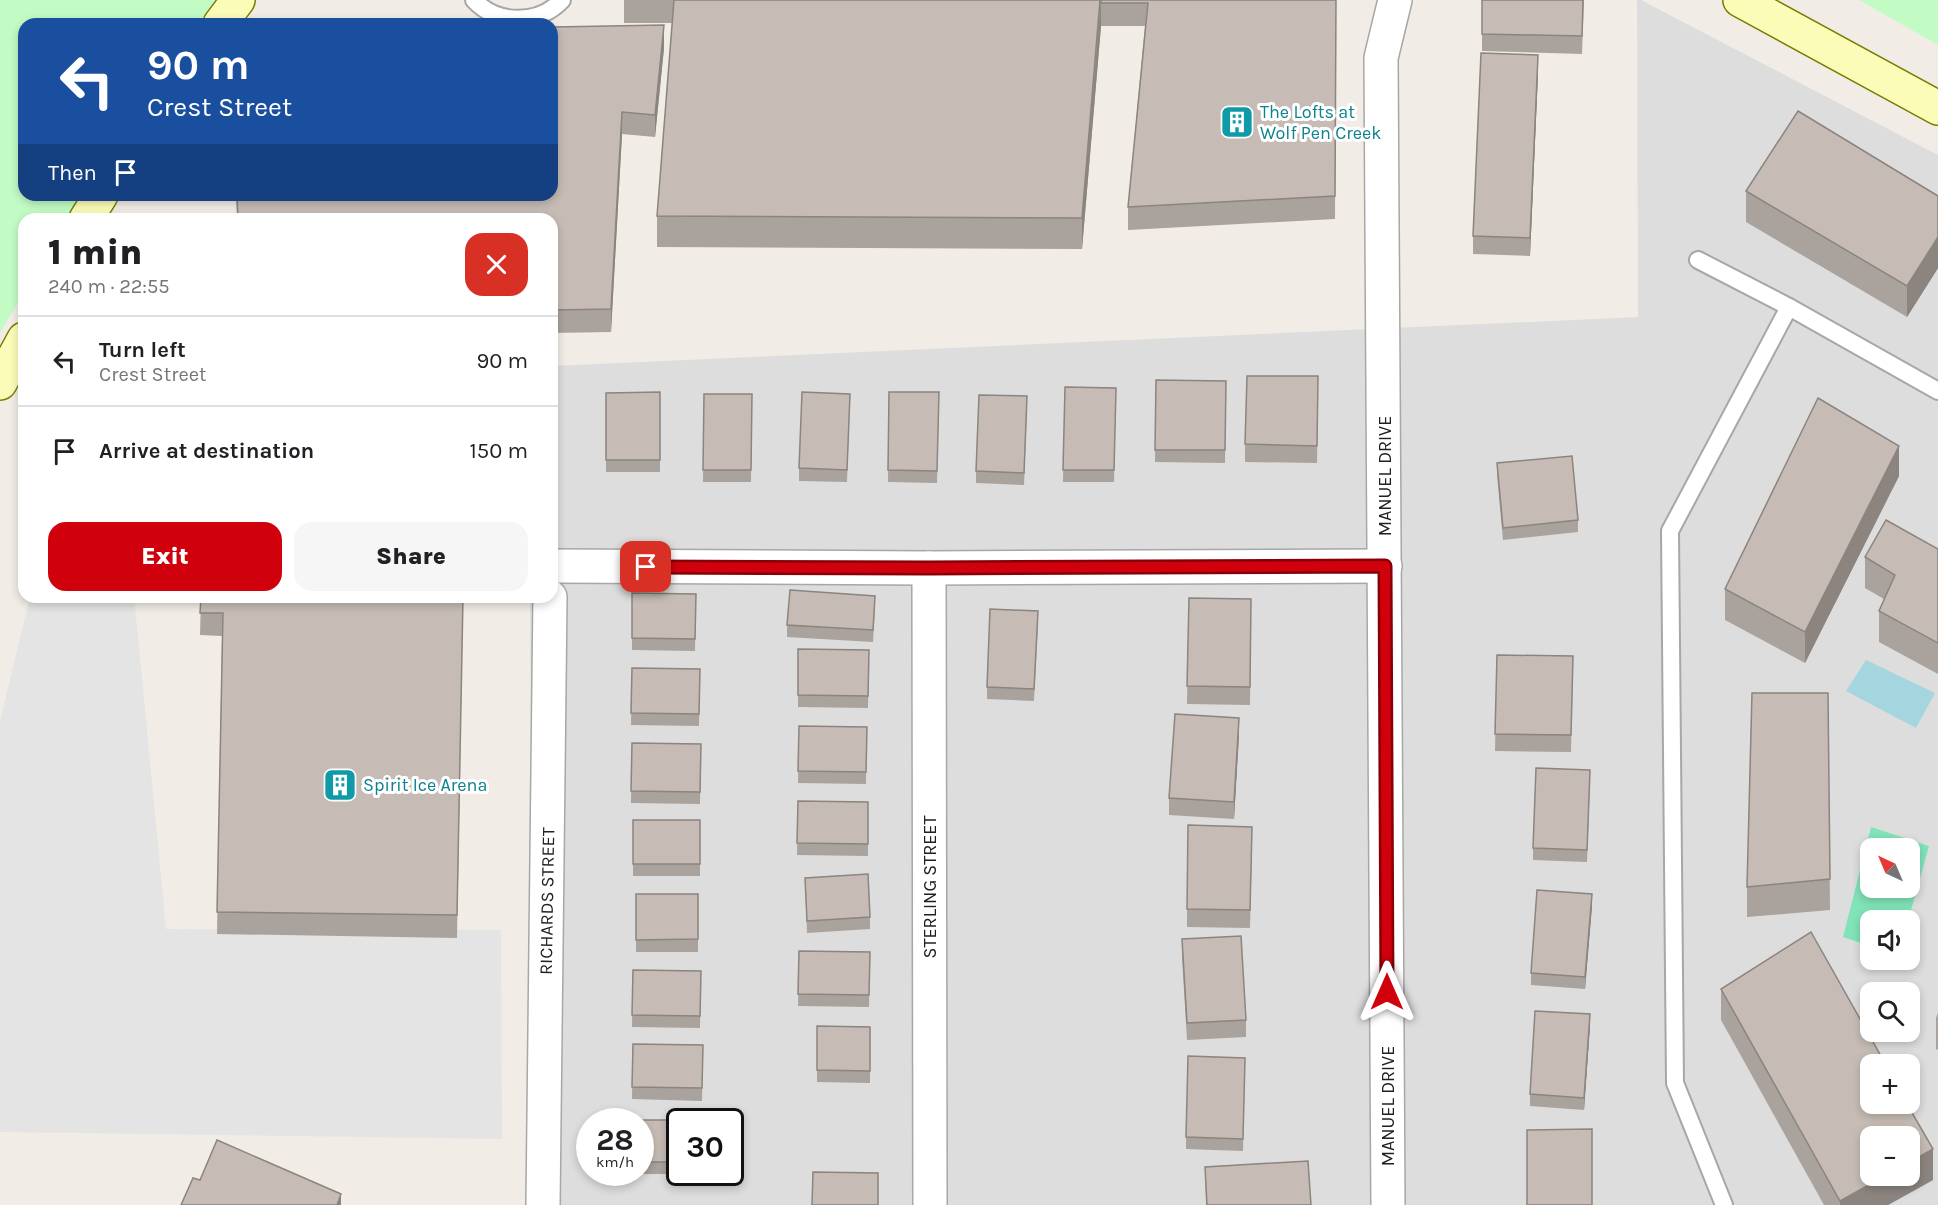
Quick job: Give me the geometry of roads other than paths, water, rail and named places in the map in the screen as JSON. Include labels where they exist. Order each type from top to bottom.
[{"type":"street","points":[[224,18],[238,0]]},
{"type":"street","name":"MANUEL DRIVE","points":[[1388,1205],[1381,58],[1395,0]]},
{"type":"street","points":[[1740,0],[1938,108]]},
{"type":"street","points":[[0,383],[18,350]]},
{"type":"street","points":[[558,566],[929,568],[1385,566]]},
{"type":"street","name":"STERLING STREET","points":[[929,568],[930,1205]]},
{"type":"street","name":"RICHARDS STREET","points":[[543,1205],[550,603]]},
{"type":"lane","points":[[474,0],[498,16],[512,18]]},
{"type":"lane","points":[[526,18],[539,16],[562,0]]},
{"type":"lane","points":[[1698,260],[1789,307],[1938,391]]},
{"type":"lane","points":[[1724,1205],[1675,1083],[1670,531],[1789,307]]},
{"type":"water","points":[[1866,660],[1935,693],[1916,728],[1846,691]]},
{"type":"place","name":"The Lofts at Wolf Pen Creek","points":[[1237,122]]},
{"type":"place","name":"Spirit Ice Arena","points":[[340,785]]}]
